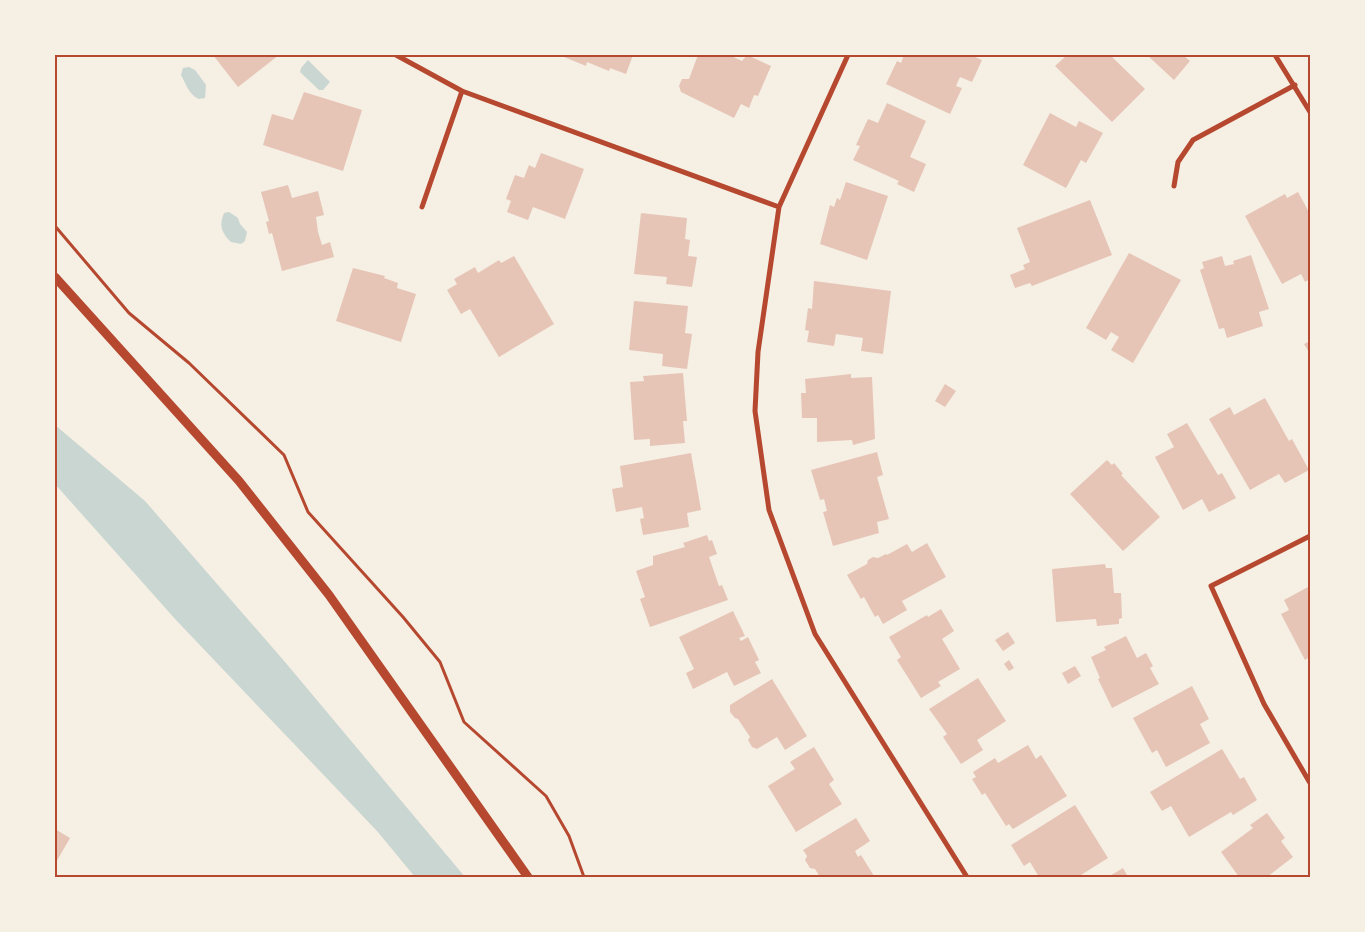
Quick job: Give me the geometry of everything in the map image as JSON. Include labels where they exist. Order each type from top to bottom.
[{"type":"street","points":[[396,55],[462,91],[779,207]]},
{"type":"street","points":[[848,55],[779,207],[758,352],[755,411],[770,510],[815,634],[967,877]]},
{"type":"street","points":[[1275,55],[1310,112]]},
{"type":"street","points":[[1174,186],[1178,162],[1193,140],[1295,85]]},
{"type":"street","points":[[422,207],[462,91]]},
{"type":"street","points":[[55,277],[239,481],[329,595],[528,877]]},
{"type":"street","points":[[1310,536],[1210,586],[1264,704],[1310,783]]},
{"type":"path","points":[[55,226],[129,313],[189,363],[284,455],[308,512],[403,617],[440,662],[464,722],[546,796],[569,836],[584,877]]},
{"type":"shaded area","points":[[308,60],[330,82],[323,90],[319,90],[300,72]]},
{"type":"shaded area","points":[[189,67],[195,70],[206,85],[205,98],[199,99],[196,97],[186,85],[181,75],[183,68]]},
{"type":"shaded area","points":[[229,212],[238,218],[240,224],[247,232],[245,241],[241,244],[231,242],[223,232],[222,218],[224,213]]},
{"type":"shaded area","points":[[55,425],[145,501],[285,662],[465,877],[415,877],[377,831],[176,620],[55,484]]},
{"type":"building","points":[[213,55],[279,55],[238,87]]},
{"type":"building","points":[[565,55],[633,55],[626,74],[610,68],[609,71],[587,62],[586,66],[564,57]]},
{"type":"building","points":[[698,55],[729,55],[742,61],[747,55],[771,66],[758,96],[754,95],[749,108],[741,104],[734,118],[681,92],[679,86],[682,79],[689,79]]},
{"type":"building","points":[[904,55],[971,55],[982,60],[972,82],[960,77],[956,86],[962,88],[950,114],[886,84],[897,61],[901,63]]},
{"type":"building","points":[[1067,55],[1110,55],[1145,89],[1112,122],[1055,66]]},
{"type":"building","points":[[1147,55],[1183,55],[1190,61],[1174,80]]},
{"type":"building","points":[[304,92],[362,110],[343,171],[263,145],[272,114],[293,120]]},
{"type":"building","points":[[887,103],[926,121],[910,157],[926,164],[914,192],[897,184],[899,181],[853,160],[860,146],[856,145],[868,119],[878,123]]},
{"type":"building","points":[[1050,113],[1076,127],[1079,121],[1103,133],[1086,163],[1081,160],[1066,188],[1023,165]]},
{"type":"building","points":[[541,153],[584,169],[565,219],[533,207],[528,220],[507,212],[511,201],[506,199],[515,175],[524,178],[529,165],[535,168]]},
{"type":"building","points":[[846,182],[888,196],[867,260],[820,244],[830,205],[834,207],[837,198],[840,200]]},
{"type":"building","points":[[288,185],[292,198],[318,191],[324,215],[316,217],[318,232],[322,245],[330,242],[334,257],[282,271],[272,233],[269,234],[266,222],[269,221],[261,192]]},
{"type":"building","points":[[1298,192],[1310,214],[1310,279],[1305,282],[1301,274],[1282,284],[1245,216],[1285,194],[1287,198]]},
{"type":"building","points":[[1090,200],[1112,255],[1032,286],[1030,283],[1015,288],[1010,275],[1025,269],[1023,265],[1030,262],[1017,228]]},
{"type":"building","points":[[641,213],[687,218],[685,239],[690,240],[688,256],[697,257],[692,287],[666,284],[667,277],[634,274]]},
{"type":"building","points":[[1129,253],[1181,280],[1133,363],[1111,350],[1119,337],[1111,332],[1106,340],[1086,328]]},
{"type":"building","points":[[1251,255],[1269,309],[1259,312],[1263,326],[1227,338],[1224,328],[1219,329],[1200,270],[1204,268],[1202,262],[1222,256],[1225,266],[1234,264],[1233,261]]},
{"type":"building","points":[[514,256],[554,324],[499,357],[470,309],[461,314],[447,290],[457,284],[454,279],[475,267],[478,273],[499,260],[501,263]]},
{"type":"building","points":[[353,268],[385,276],[384,278],[398,283],[397,288],[416,294],[401,342],[336,321]]},
{"type":"building","points":[[814,281],[891,291],[883,354],[861,351],[863,338],[836,334],[834,346],[807,342],[809,331],[805,330],[808,308],[812,309]]},
{"type":"building","points":[[634,301],[688,306],[685,333],[692,334],[687,369],[662,366],[663,354],[629,350]]},
{"type":"building","points":[[1310,341],[1310,354],[1304,344]]},
{"type":"building","points":[[683,373],[687,421],[683,421],[685,443],[650,446],[650,439],[634,440],[630,382],[644,381],[643,376]]},
{"type":"building","points":[[851,374],[851,378],[872,377],[875,439],[853,445],[852,440],[817,442],[817,418],[802,418],[801,393],[806,393],[805,379]]},
{"type":"building","points":[[945,384],[956,391],[945,407],[935,401]]},
{"type":"building","points":[[1265,398],[1289,441],[1292,439],[1309,470],[1285,483],[1279,474],[1250,490],[1209,419],[1230,407],[1234,415]]},
{"type":"building","points":[[1187,423],[1218,475],[1222,473],[1236,498],[1209,512],[1202,499],[1183,510],[1155,457],[1174,447],[1167,434]]},
{"type":"building","points":[[877,452],[883,475],[877,477],[889,519],[877,522],[879,533],[833,546],[823,512],[827,511],[824,499],[820,500],[811,470]]},
{"type":"building","points":[[691,453],[701,510],[687,513],[689,527],[643,535],[640,519],[644,518],[642,507],[616,512],[612,489],[623,487],[620,466]]},
{"type":"building","points":[[1107,460],[1112,465],[1114,463],[1123,474],[1121,475],[1160,517],[1123,551],[1070,494]]},
{"type":"building","points":[[707,535],[709,541],[712,540],[717,554],[709,557],[719,586],[722,585],[728,600],[650,627],[640,599],[645,597],[636,571],[653,565],[653,556],[685,547],[683,543]]},
{"type":"building","points":[[927,543],[946,577],[902,601],[907,610],[883,624],[878,615],[875,617],[864,597],[861,599],[847,575],[867,564],[868,560],[873,557],[878,558],[887,555],[907,544],[912,552]]},
{"type":"building","points":[[1105,564],[1106,568],[1112,568],[1114,593],[1121,593],[1122,618],[1119,619],[1119,624],[1097,626],[1096,619],[1056,622],[1052,569]]},
{"type":"building","points":[[1310,586],[1310,657],[1305,660],[1281,614],[1289,610],[1284,600]]},
{"type":"building","points":[[941,609],[954,631],[942,639],[960,669],[938,682],[941,686],[921,698],[897,660],[901,657],[889,637]]},
{"type":"building","points":[[733,611],[745,636],[739,638],[741,641],[748,637],[759,660],[755,662],[761,673],[734,686],[727,672],[693,689],[686,673],[694,669],[679,637]]},
{"type":"building","points":[[1008,632],[1015,643],[1003,651],[995,640]]},
{"type":"building","points":[[1126,636],[1137,658],[1146,653],[1153,666],[1150,668],[1159,684],[1112,708],[1098,679],[1100,678],[1091,657],[1106,650],[1104,647]]},
{"type":"building","points":[[1009,660],[1014,668],[1009,671],[1004,664]]},
{"type":"building","points":[[1075,666],[1081,676],[1068,684],[1062,673]]},
{"type":"building","points":[[978,678],[1006,721],[977,740],[983,750],[961,764],[943,737],[947,734],[929,709]]},
{"type":"building","points":[[772,679],[807,736],[785,750],[777,737],[757,749],[752,747],[748,740],[750,737],[738,719],[730,712],[730,705]]},
{"type":"building","points":[[1192,686],[1209,719],[1200,724],[1210,743],[1166,767],[1157,750],[1152,753],[1133,718]]},
{"type":"building","points":[[1028,745],[1036,759],[1041,755],[1067,796],[1013,829],[1009,824],[1006,826],[985,793],[982,795],[972,779],[976,777],[973,772],[995,758],[998,763]]},
{"type":"building","points":[[814,747],[834,780],[829,784],[842,804],[796,832],[768,786],[795,769],[790,762]]},
{"type":"building","points":[[1222,749],[1240,779],[1244,777],[1257,800],[1233,815],[1231,812],[1189,837],[1171,806],[1162,811],[1150,792]]},
{"type":"building","points":[[1075,805],[1108,858],[1081,875],[1082,877],[1039,877],[1030,862],[1024,866],[1011,845]]},
{"type":"building","points":[[1267,813],[1285,838],[1281,841],[1293,857],[1267,877],[1239,877],[1221,852],[1253,828],[1250,825]]},
{"type":"building","points":[[856,818],[870,841],[855,851],[858,857],[861,855],[874,876],[820,877],[815,869],[810,868],[805,860],[807,856],[803,850]]},
{"type":"building","points":[[55,829],[70,838],[55,864]]},
{"type":"building","points":[[1123,868],[1128,877],[1108,877]]}]
